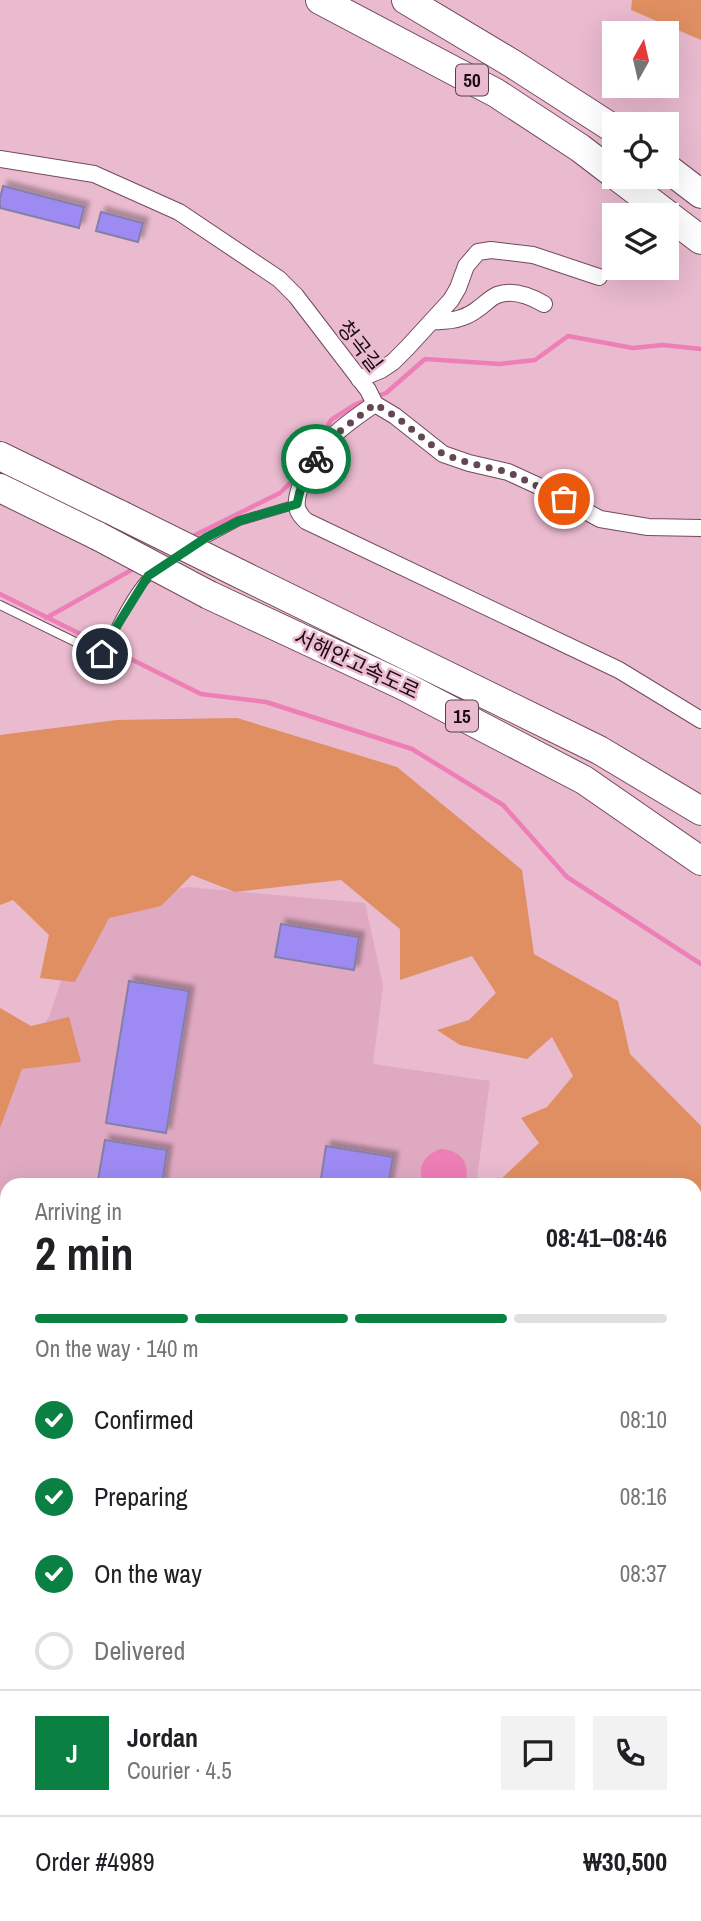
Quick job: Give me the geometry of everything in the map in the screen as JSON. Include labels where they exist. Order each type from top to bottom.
[{"type":"highway","name":"50","points":[[320,0],[496,93],[602,164]]},
{"type":"highway","name":"50","points":[[406,0],[602,121]]},
{"type":"highway","points":[[679,177],[701,194]]},
{"type":"highway","name":"50","points":[[634,189],[701,240]]},
{"type":"highway","name":"서해안고속도로","points":[[0,456],[599,750],[701,811]]},
{"type":"highway","name":"서해안고속도로","points":[[0,488],[209,594],[404,686],[584,780],[701,861]]},
{"type":"street","name":"청곡길","points":[[0,159],[94,174],[180,212],[279,279],[296,296],[368,390],[375,404],[395,416],[443,454],[508,472],[600,519],[648,527],[701,528]]},
{"type":"street","points":[[359,379],[393,362],[432,321],[455,294],[466,266],[478,252],[491,250],[533,255],[599,277]]},
{"type":"street","points":[[432,321],[455,320],[466,316],[495,296],[503,294],[524,295],[544,304]]},
{"type":"street","points":[[375,404],[328,441],[307,473],[297,504],[306,522],[619,670],[701,720]]},
{"type":"lane","points":[[178,556],[239,521],[297,504]]},
{"type":"lane","points":[[0,605],[102,654],[148,576],[168,563]]},
{"type":"shaded area","points":[[632,0],[701,0],[701,40],[679,31],[679,21],[657,21],[631,10]]},
{"type":"shaded area","points":[[237,718],[397,767],[522,870],[534,954],[618,1001],[630,1054],[701,1126],[701,1178],[502,1178],[539,1143],[521,1118],[547,1107],[573,1076],[552,1037],[527,1059],[460,1045],[437,1030],[469,1020],[496,993],[472,956],[400,980],[400,929],[341,880],[235,892],[192,875],[161,906],[109,918],[75,982],[40,978],[49,935],[13,900],[0,905],[0,735],[117,720]]},
{"type":"shaded area","points":[[188,887],[365,903],[383,985],[373,1064],[490,1081],[477,1178],[0,1178],[0,1047],[29,1048],[49,1017],[67,963],[122,900]]},
{"type":"shaded area","points":[[0,1008],[31,1026],[69,1017],[81,1062],[22,1069],[0,1128]]},
{"type":"shaded area","points":[[448,1150],[460,1156],[466,1166],[466,1178],[422,1178],[423,1162],[435,1151]]},
{"type":"building","points":[[3,186],[84,207],[79,228],[0,208]]},
{"type":"building","points":[[101,212],[143,223],[138,242],[96,231]]},
{"type":"building","points":[[281,924],[359,937],[354,970],[275,957]]},
{"type":"building","points":[[129,981],[189,991],[166,1133],[106,1123]]},
{"type":"building","points":[[105,1140],[167,1150],[163,1178],[98,1178]]},
{"type":"building","points":[[326,1146],[393,1157],[389,1178],[321,1178]]},
{"type":"waterway","points":[[319,441],[331,420],[356,404],[386,393],[425,359],[500,364],[535,360],[568,336],[633,348],[663,345],[701,349]]},
{"type":"waterway","points":[[189,538],[280,493],[298,475]]},
{"type":"waterway","points":[[46,618],[135,568]]},
{"type":"waterway","points":[[0,594],[201,694],[266,702],[412,749],[503,805],[567,877],[701,964]]},
{"type":"way so far","points":[[316,459],[328,441],[375,404],[395,416],[443,454],[508,472],[564,499]]},
{"type":"route","points":[[102,654],[148,576],[207,537],[239,521],[297,504],[300,489],[316,459]]}]
